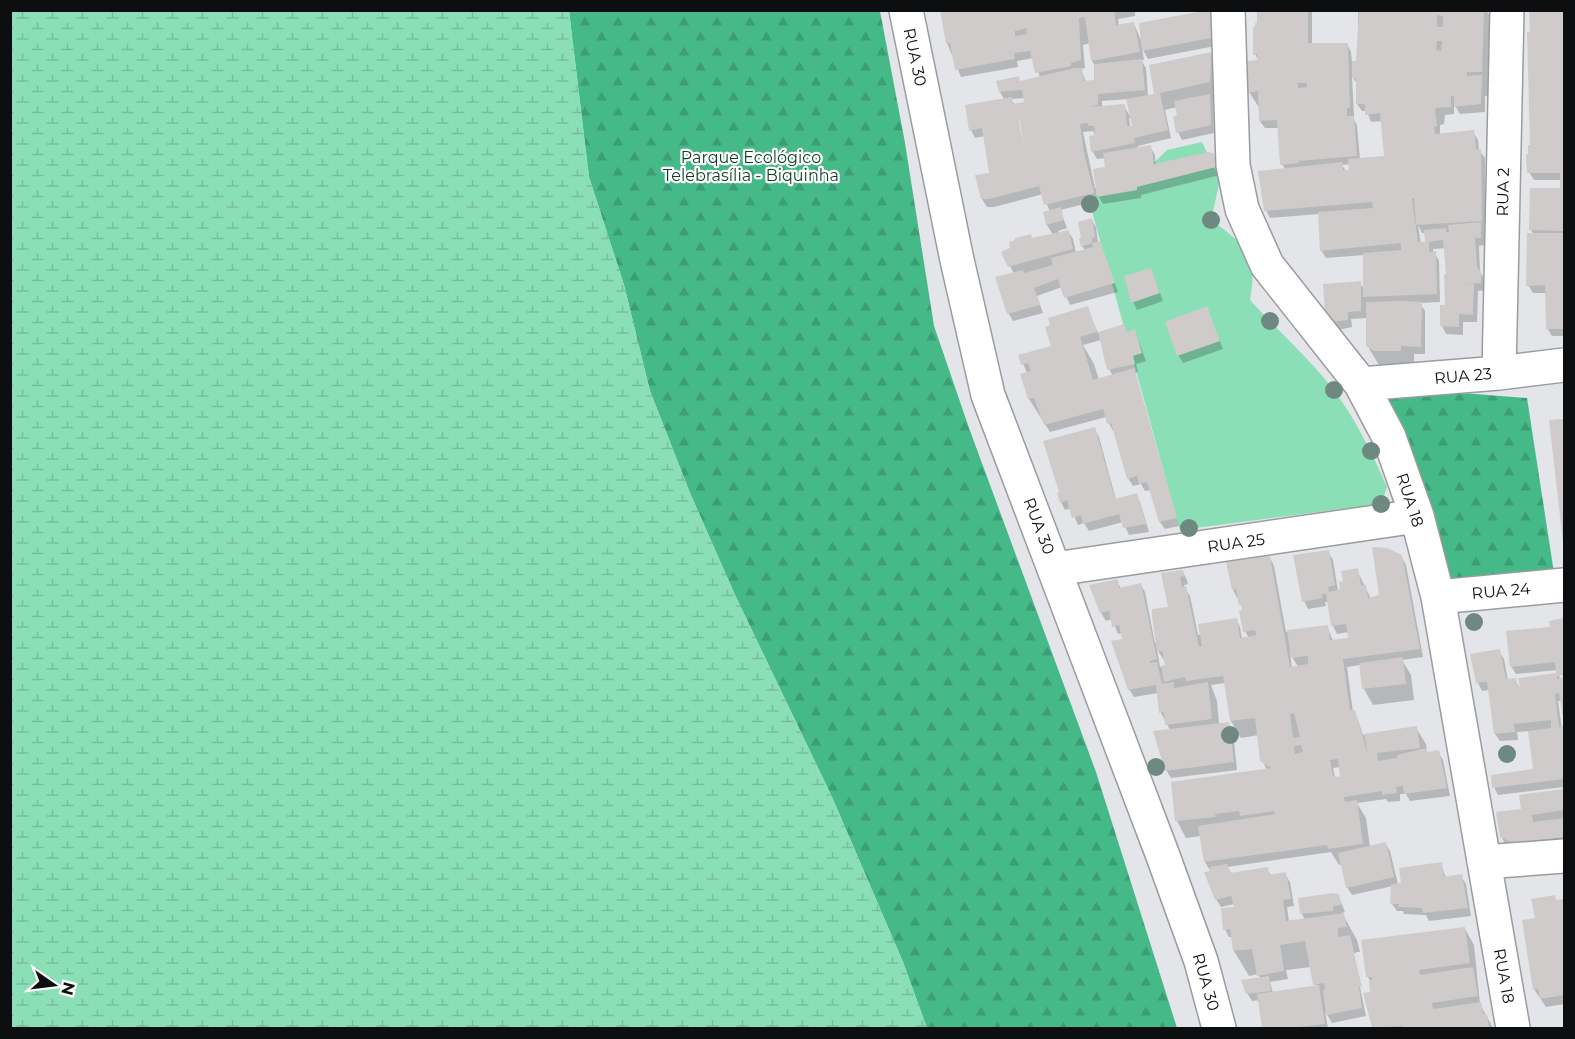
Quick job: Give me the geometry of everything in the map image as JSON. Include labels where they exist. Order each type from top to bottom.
[{"type":"street","name":"RUA 30","points":[[906,10],[957,260],[988,395],[1201,961],[1219,1029]]},
{"type":"street","name":"RUA 18","points":[[1228,10],[1233,165],[1242,209],[1268,265],[1361,384],[1389,437],[1417,516],[1438,597],[1513,1029]]},
{"type":"street","name":"RUA 2","points":[[1499,373],[1507,10]]},
{"type":"street","name":"RUA 23","points":[[1361,384],[1499,373],[1564,365]]},
{"type":"street","name":"RUA 25","points":[[1055,569],[1417,516]]},
{"type":"street","name":"RUA 24","points":[[1438,597],[1564,585]]},
{"type":"street","points":[[1484,862],[1564,856]]},
{"type":"green space","points":[[10,11],[569,11],[589,177],[624,285],[650,391],[690,493],[735,595],[832,797],[903,962],[927,1028],[11,1028]]},
{"type":"green space","name":"Parque Ecológico Telebrasília - Biquinha","points":[[569,11],[880,11],[905,143],[934,326],[969,428],[1096,772],[1177,1028],[927,1028],[903,962],[832,797],[735,595],[690,493],[650,391],[624,285],[589,177]]},
{"type":"green space","points":[[1202,142],[1220,180],[1211,220],[1233,237],[1247,253],[1252,272],[1250,300],[1323,377],[1349,412],[1387,487],[1381,504],[1180,530],[1090,204],[1113,171],[1148,169],[1167,150]]},
{"type":"green space","points":[[1398,388],[1527,398],[1556,586],[1446,596],[1379,389]]},
{"type":"building","points":[[940,10],[1114,10],[1116,25],[1134,22],[1140,52],[1091,61],[1085,17],[1079,18],[1081,60],[1071,63],[1071,66],[1035,73],[1030,51],[1014,53],[1015,59],[955,70],[950,43],[946,44]],"holes":[[[1026,28],[1027,34],[1015,36],[1015,31]]]},
{"type":"building","points":[[1212,10],[1211,38],[1142,51],[1139,23]]},
{"type":"building","points":[[1257,10],[1308,10],[1308,43],[1348,43],[1350,108],[1347,108],[1347,116],[1354,116],[1357,156],[1280,165],[1277,120],[1259,121],[1258,91],[1248,93],[1247,61],[1257,60],[1257,54],[1253,55],[1253,27],[1257,23]],"holes":[[[1298,83],[1307,83],[1307,87],[1298,88]]]},
{"type":"building","points":[[1359,10],[1484,10],[1482,72],[1467,72],[1467,76],[1482,75],[1481,104],[1454,107],[1454,96],[1451,96],[1451,107],[1435,108],[1437,126],[1434,127],[1435,134],[1474,130],[1476,149],[1481,149],[1482,221],[1416,225],[1414,198],[1412,199],[1418,242],[1425,242],[1424,230],[1446,228],[1446,232],[1449,232],[1448,225],[1481,222],[1481,238],[1475,238],[1481,283],[1465,284],[1474,284],[1473,315],[1459,314],[1459,327],[1440,326],[1440,305],[1445,305],[1444,274],[1446,274],[1443,240],[1429,242],[1429,252],[1436,251],[1437,294],[1363,297],[1363,253],[1401,250],[1401,243],[1320,251],[1318,212],[1373,208],[1372,202],[1264,211],[1258,171],[1343,162],[1343,170],[1349,170],[1348,159],[1384,156],[1380,113],[1365,115],[1365,104],[1356,104],[1356,78],[1352,78],[1352,61],[1356,61]],"holes":[[[1437,15],[1443,16],[1443,27],[1437,27]],[[1437,41],[1442,41],[1441,51],[1436,50]]]},
{"type":"building","points":[[1529,10],[1564,10],[1564,231],[1529,230],[1530,188],[1560,188],[1560,173],[1527,173],[1526,154],[1528,154],[1528,145],[1530,145],[1527,32],[1530,32]]},
{"type":"building","points":[[1212,52],[1210,82],[1160,93],[1168,130],[1134,138],[1135,143],[1091,152],[1089,136],[1095,135],[1094,126],[1088,126],[1088,123],[1080,124],[1084,153],[1094,193],[1044,205],[1039,186],[981,199],[975,175],[989,173],[982,128],[969,131],[965,105],[1012,97],[1013,104],[1024,102],[1022,90],[999,92],[996,81],[1019,76],[1020,81],[1075,68],[1082,68],[1084,81],[1094,80],[1094,64],[1142,59],[1145,90],[1098,94],[1098,105],[1088,107],[1125,104],[1127,126],[1132,126],[1126,99],[1154,94],[1149,65]]},
{"type":"building","points":[[1210,94],[1211,125],[1176,133],[1173,116],[1177,116],[1174,101]]},
{"type":"building","points":[[1151,145],[1154,164],[1209,152],[1214,153],[1216,167],[1137,187],[1137,190],[1097,197],[1093,169],[1105,167],[1103,153]]},
{"type":"building","points":[[1061,207],[1064,220],[1046,225],[1043,212]]},
{"type":"building","points":[[1092,218],[1095,237],[1092,238],[1092,243],[1081,247],[1078,222]]},
{"type":"building","points":[[1069,230],[1073,249],[1008,267],[1001,252],[1010,248],[1009,242],[1015,238],[1031,234],[1032,238]]},
{"type":"building","points":[[1527,233],[1564,233],[1564,329],[1546,329],[1545,285],[1526,286]]},
{"type":"building","points":[[1100,241],[1115,283],[1064,298],[1058,279],[1034,288],[1040,305],[1007,314],[995,277],[1023,270],[1024,273],[1053,265],[1051,258],[1093,247],[1092,243]]},
{"type":"building","points":[[1151,268],[1160,293],[1131,303],[1124,276]]},
{"type":"building","points":[[1361,281],[1361,311],[1348,312],[1348,320],[1332,322],[1329,320],[1329,314],[1325,315],[1323,284]]},
{"type":"building","points":[[1366,302],[1422,302],[1421,347],[1401,346],[1401,351],[1374,351],[1366,346]]},
{"type":"building","points":[[1088,306],[1097,332],[1080,337],[1093,380],[1134,368],[1177,518],[1159,522],[1147,482],[1139,484],[1137,476],[1127,479],[1111,423],[1107,424],[1103,409],[1044,425],[1034,398],[1028,399],[1020,374],[1031,371],[1028,363],[1021,365],[1018,355],[1051,346],[1045,327],[1050,325],[1048,318]]},
{"type":"building","points":[[1207,306],[1220,341],[1177,356],[1165,322]]},
{"type":"building","points":[[1124,324],[1127,332],[1135,329],[1142,353],[1133,356],[1135,364],[1107,370],[1098,332]]},
{"type":"building","points":[[1564,419],[1564,542],[1563,542],[1549,420]]},
{"type":"building","points":[[1095,427],[1115,499],[1137,493],[1146,524],[1123,528],[1119,514],[1083,524],[1081,515],[1072,518],[1067,500],[1060,503],[1057,493],[1059,492],[1043,441]]},
{"type":"building","points":[[1372,547],[1387,548],[1402,555],[1420,649],[1343,659],[1350,710],[1355,710],[1368,755],[1364,734],[1417,726],[1420,748],[1377,753],[1378,761],[1397,758],[1397,755],[1426,748],[1427,752],[1439,750],[1447,788],[1404,794],[1403,786],[1396,787],[1397,793],[1382,795],[1382,791],[1344,797],[1345,802],[1357,800],[1363,844],[1328,849],[1327,845],[1204,862],[1198,826],[1275,814],[1275,811],[1240,816],[1239,811],[1215,814],[1216,817],[1175,821],[1171,782],[1271,768],[1260,761],[1255,718],[1230,721],[1223,676],[1186,681],[1185,677],[1164,682],[1161,666],[1165,665],[1162,651],[1157,652],[1152,616],[1152,609],[1168,607],[1161,573],[1183,570],[1184,576],[1180,577],[1182,587],[1186,586],[1199,647],[1202,646],[1198,624],[1237,618],[1240,638],[1256,635],[1255,630],[1243,632],[1239,611],[1242,610],[1241,605],[1239,605],[1236,589],[1232,590],[1226,562],[1270,556],[1290,667],[1308,664],[1308,656],[1291,658],[1287,630],[1328,625],[1330,640],[1348,638],[1346,624],[1331,626],[1326,594],[1322,594],[1323,598],[1302,602],[1293,555],[1329,550],[1335,585],[1328,587],[1329,592],[1340,589],[1339,582],[1343,581],[1341,571],[1358,568],[1361,585],[1366,585],[1368,598],[1379,595]],"holes":[[[1294,713],[1300,737],[1293,738],[1290,714]],[[1301,745],[1303,752],[1295,754],[1294,746]],[[1338,759],[1340,777],[1333,776],[1330,760]]]},
{"type":"building","points":[[1118,579],[1119,588],[1141,583],[1157,659],[1150,663],[1157,662],[1162,684],[1174,682],[1174,688],[1208,682],[1212,719],[1165,725],[1164,712],[1159,713],[1156,685],[1128,690],[1111,641],[1122,639],[1119,625],[1112,627],[1109,611],[1100,613],[1089,585]]},
{"type":"building","points":[[1564,618],[1564,675],[1557,676],[1557,679],[1564,677],[1564,723],[1559,693],[1555,694],[1559,727],[1564,727],[1564,779],[1492,788],[1491,775],[1533,769],[1528,731],[1551,728],[1551,720],[1514,724],[1515,732],[1494,734],[1487,682],[1476,683],[1470,654],[1500,649],[1506,679],[1516,678],[1518,687],[1520,687],[1518,678],[1556,673],[1555,662],[1510,667],[1506,631],[1550,627],[1549,621]]},
{"type":"building","points":[[1403,657],[1406,684],[1362,689],[1359,663]]},
{"type":"building","points":[[1229,722],[1234,762],[1165,771],[1153,731]]},
{"type":"building","points":[[1564,789],[1564,810],[1532,815],[1533,822],[1564,818],[1564,837],[1513,843],[1500,837],[1496,812],[1521,809],[1519,795]]},
{"type":"building","points":[[1386,842],[1394,877],[1346,888],[1338,853]]},
{"type":"building","points":[[1442,862],[1444,877],[1462,874],[1468,908],[1423,913],[1422,908],[1398,907],[1399,904],[1390,904],[1391,884],[1401,883],[1399,868]]},
{"type":"building","points":[[1227,864],[1230,873],[1268,867],[1269,875],[1286,872],[1291,899],[1283,900],[1286,921],[1344,913],[1347,927],[1338,928],[1338,937],[1350,935],[1362,987],[1359,987],[1362,1008],[1326,1015],[1324,983],[1313,985],[1305,941],[1280,945],[1284,971],[1257,976],[1252,949],[1233,951],[1230,929],[1223,930],[1221,908],[1234,907],[1231,896],[1215,900],[1204,872],[1210,871],[1210,867]]},
{"type":"building","points":[[1339,894],[1341,905],[1333,906],[1333,911],[1300,914],[1298,898]]},
{"type":"building","points":[[1555,895],[1556,900],[1564,899],[1564,995],[1540,999],[1538,989],[1533,990],[1522,920],[1535,918],[1531,899]]},
{"type":"building","points":[[1465,927],[1470,963],[1419,970],[1420,975],[1473,967],[1478,996],[1432,1003],[1433,1009],[1481,1002],[1483,1014],[1487,1014],[1489,1028],[1402,1028],[1402,1026],[1372,1028],[1363,993],[1370,992],[1369,981],[1372,977],[1366,977],[1361,940]]},
{"type":"building","points":[[1269,976],[1271,991],[1246,994],[1241,980]]},
{"type":"building","points":[[1319,985],[1325,1024],[1262,1028],[1257,994]]}]
